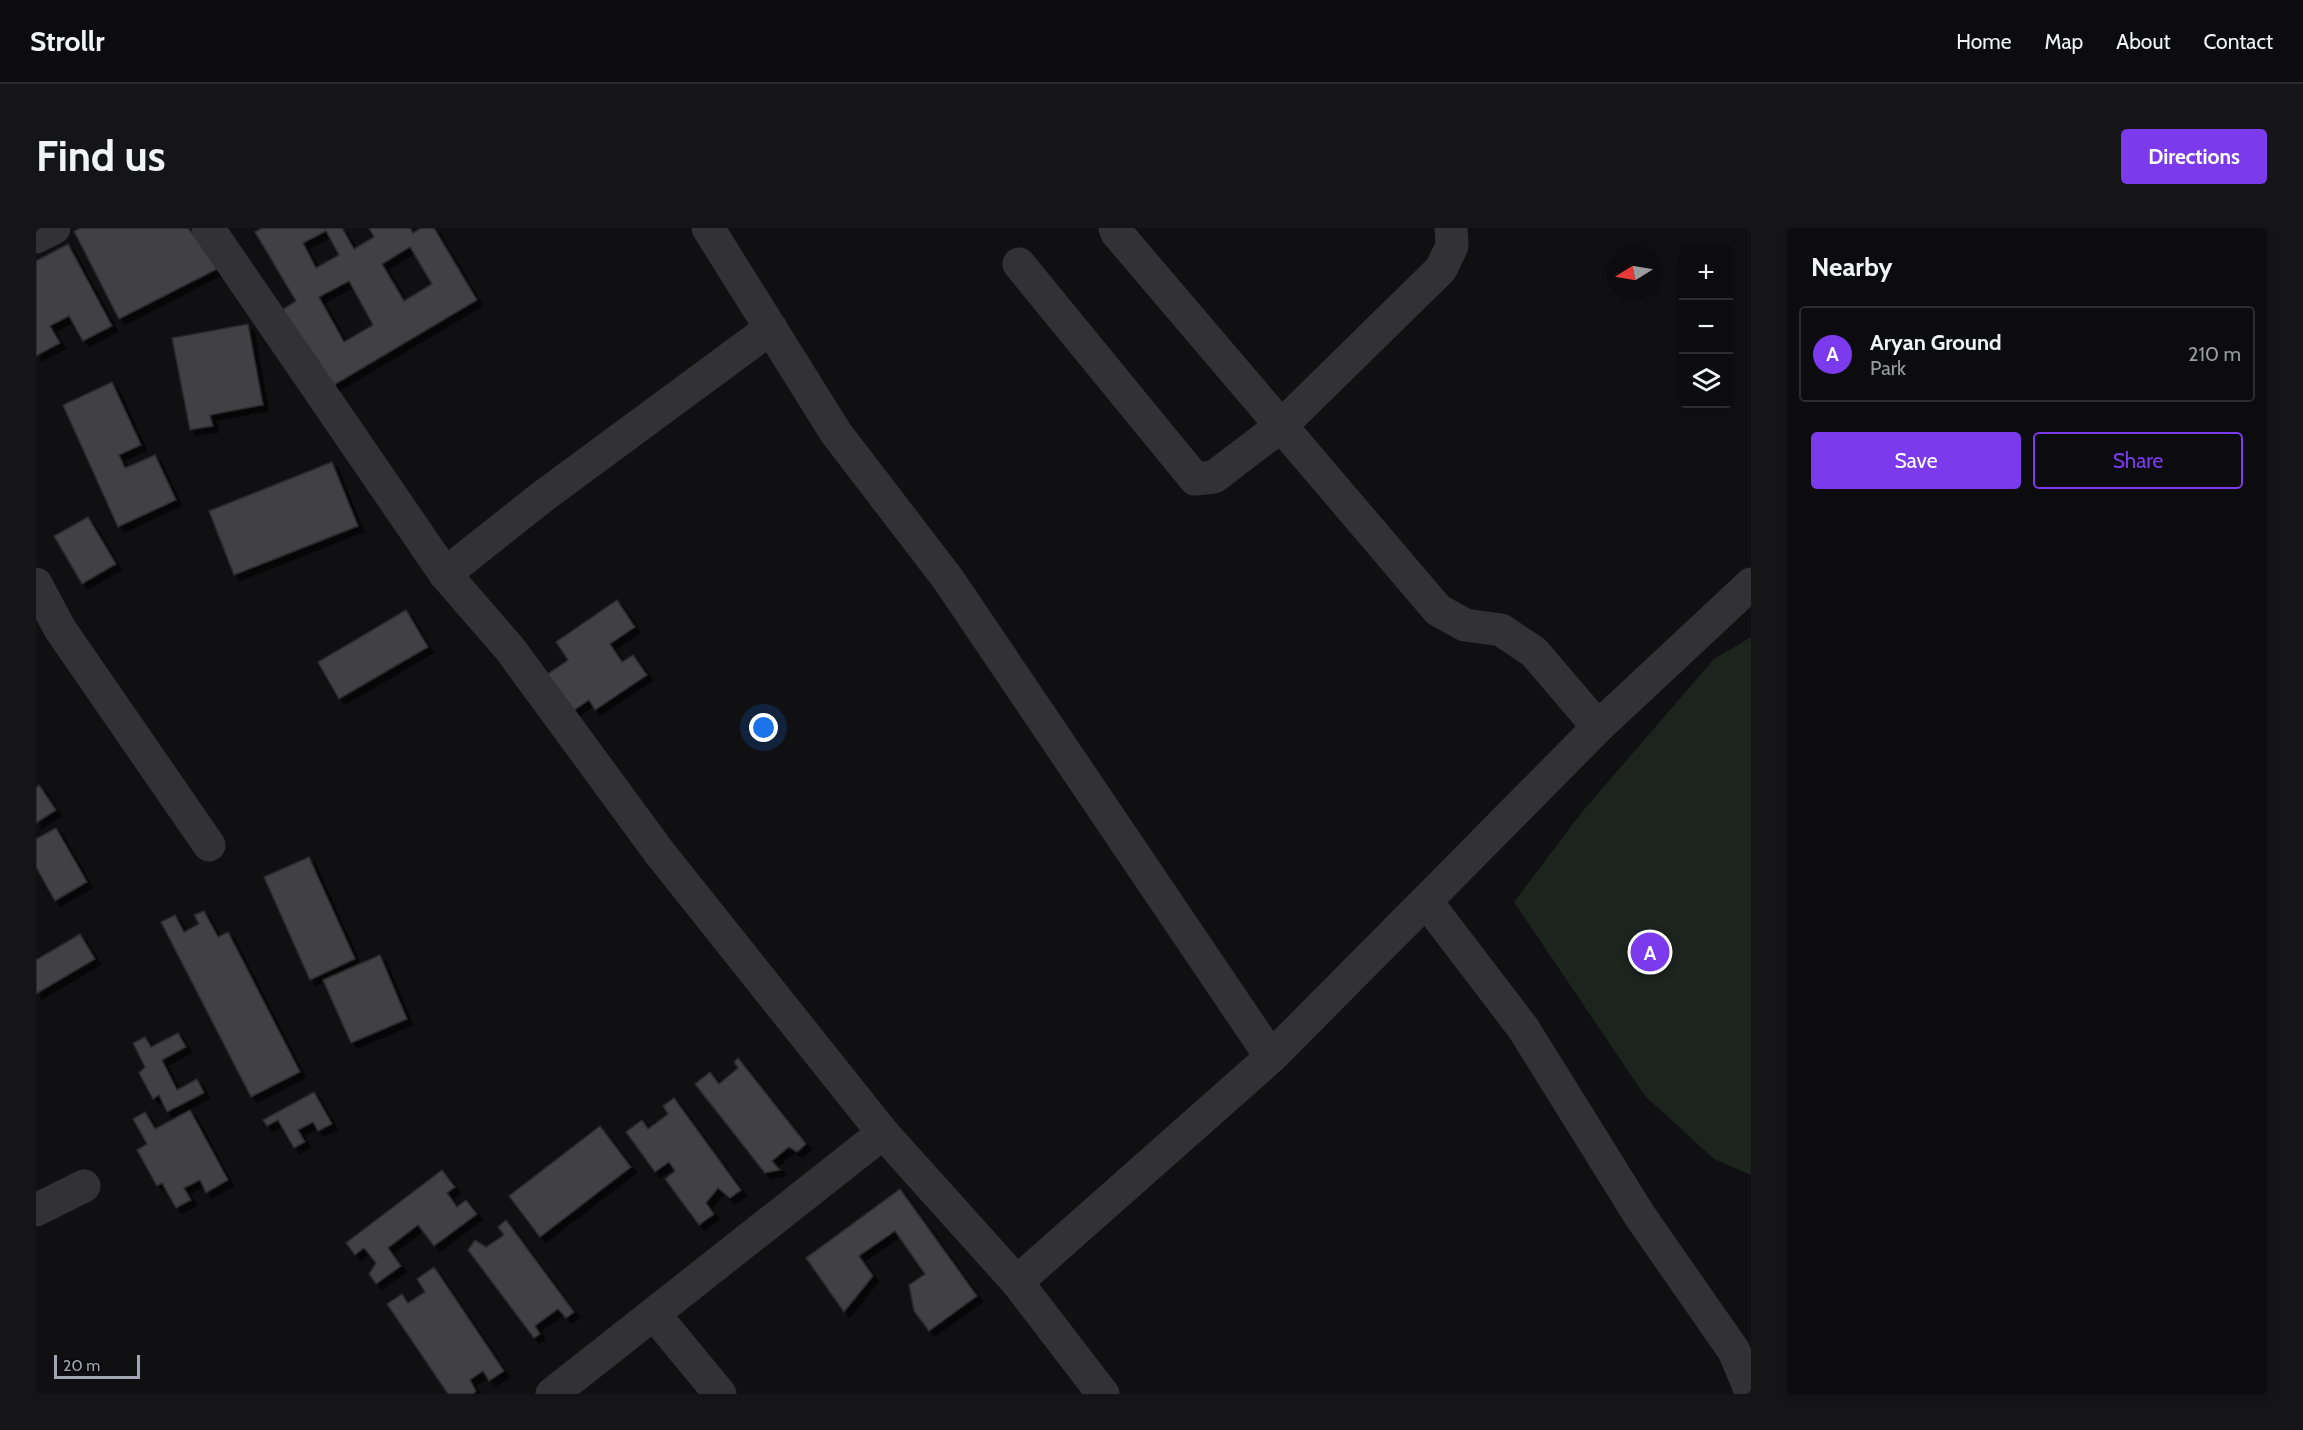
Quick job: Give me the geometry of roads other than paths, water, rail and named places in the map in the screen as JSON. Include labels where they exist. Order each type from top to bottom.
[{"type":"street","points":[[36,237],[54,228]]},
{"type":"street","points":[[208,228],[445,574],[510,649],[659,852],[884,1133],[1017,1282],[1103,1394]]},
{"type":"street","points":[[708,228],[836,434],[948,579],[1271,1057]]},
{"type":"street","points":[[1116,228],[1117,233],[1438,610],[1465,625],[1501,630],[1534,652],[1598,727]]},
{"type":"street","points":[[1019,264],[1195,479],[1214,477],[1281,426],[1441,269],[1452,246],[1451,228]]},
{"type":"street","points":[[445,574],[542,497],[771,328]]},
{"type":"street","points":[[36,584],[60,629],[209,845]]},
{"type":"street","points":[[1017,1282],[1271,1057],[1598,727],[1751,584]]},
{"type":"street","points":[[1426,901],[1523,1028],[1640,1216],[1734,1351],[1751,1392]]},
{"type":"street","points":[[552,1394],[884,1133]]},
{"type":"street","points":[[36,1210],[84,1186]]},
{"type":"street","points":[[654,1314],[720,1394]]},
{"type":"place","name":"Aryan Ground","points":[[1650,952]]}]
